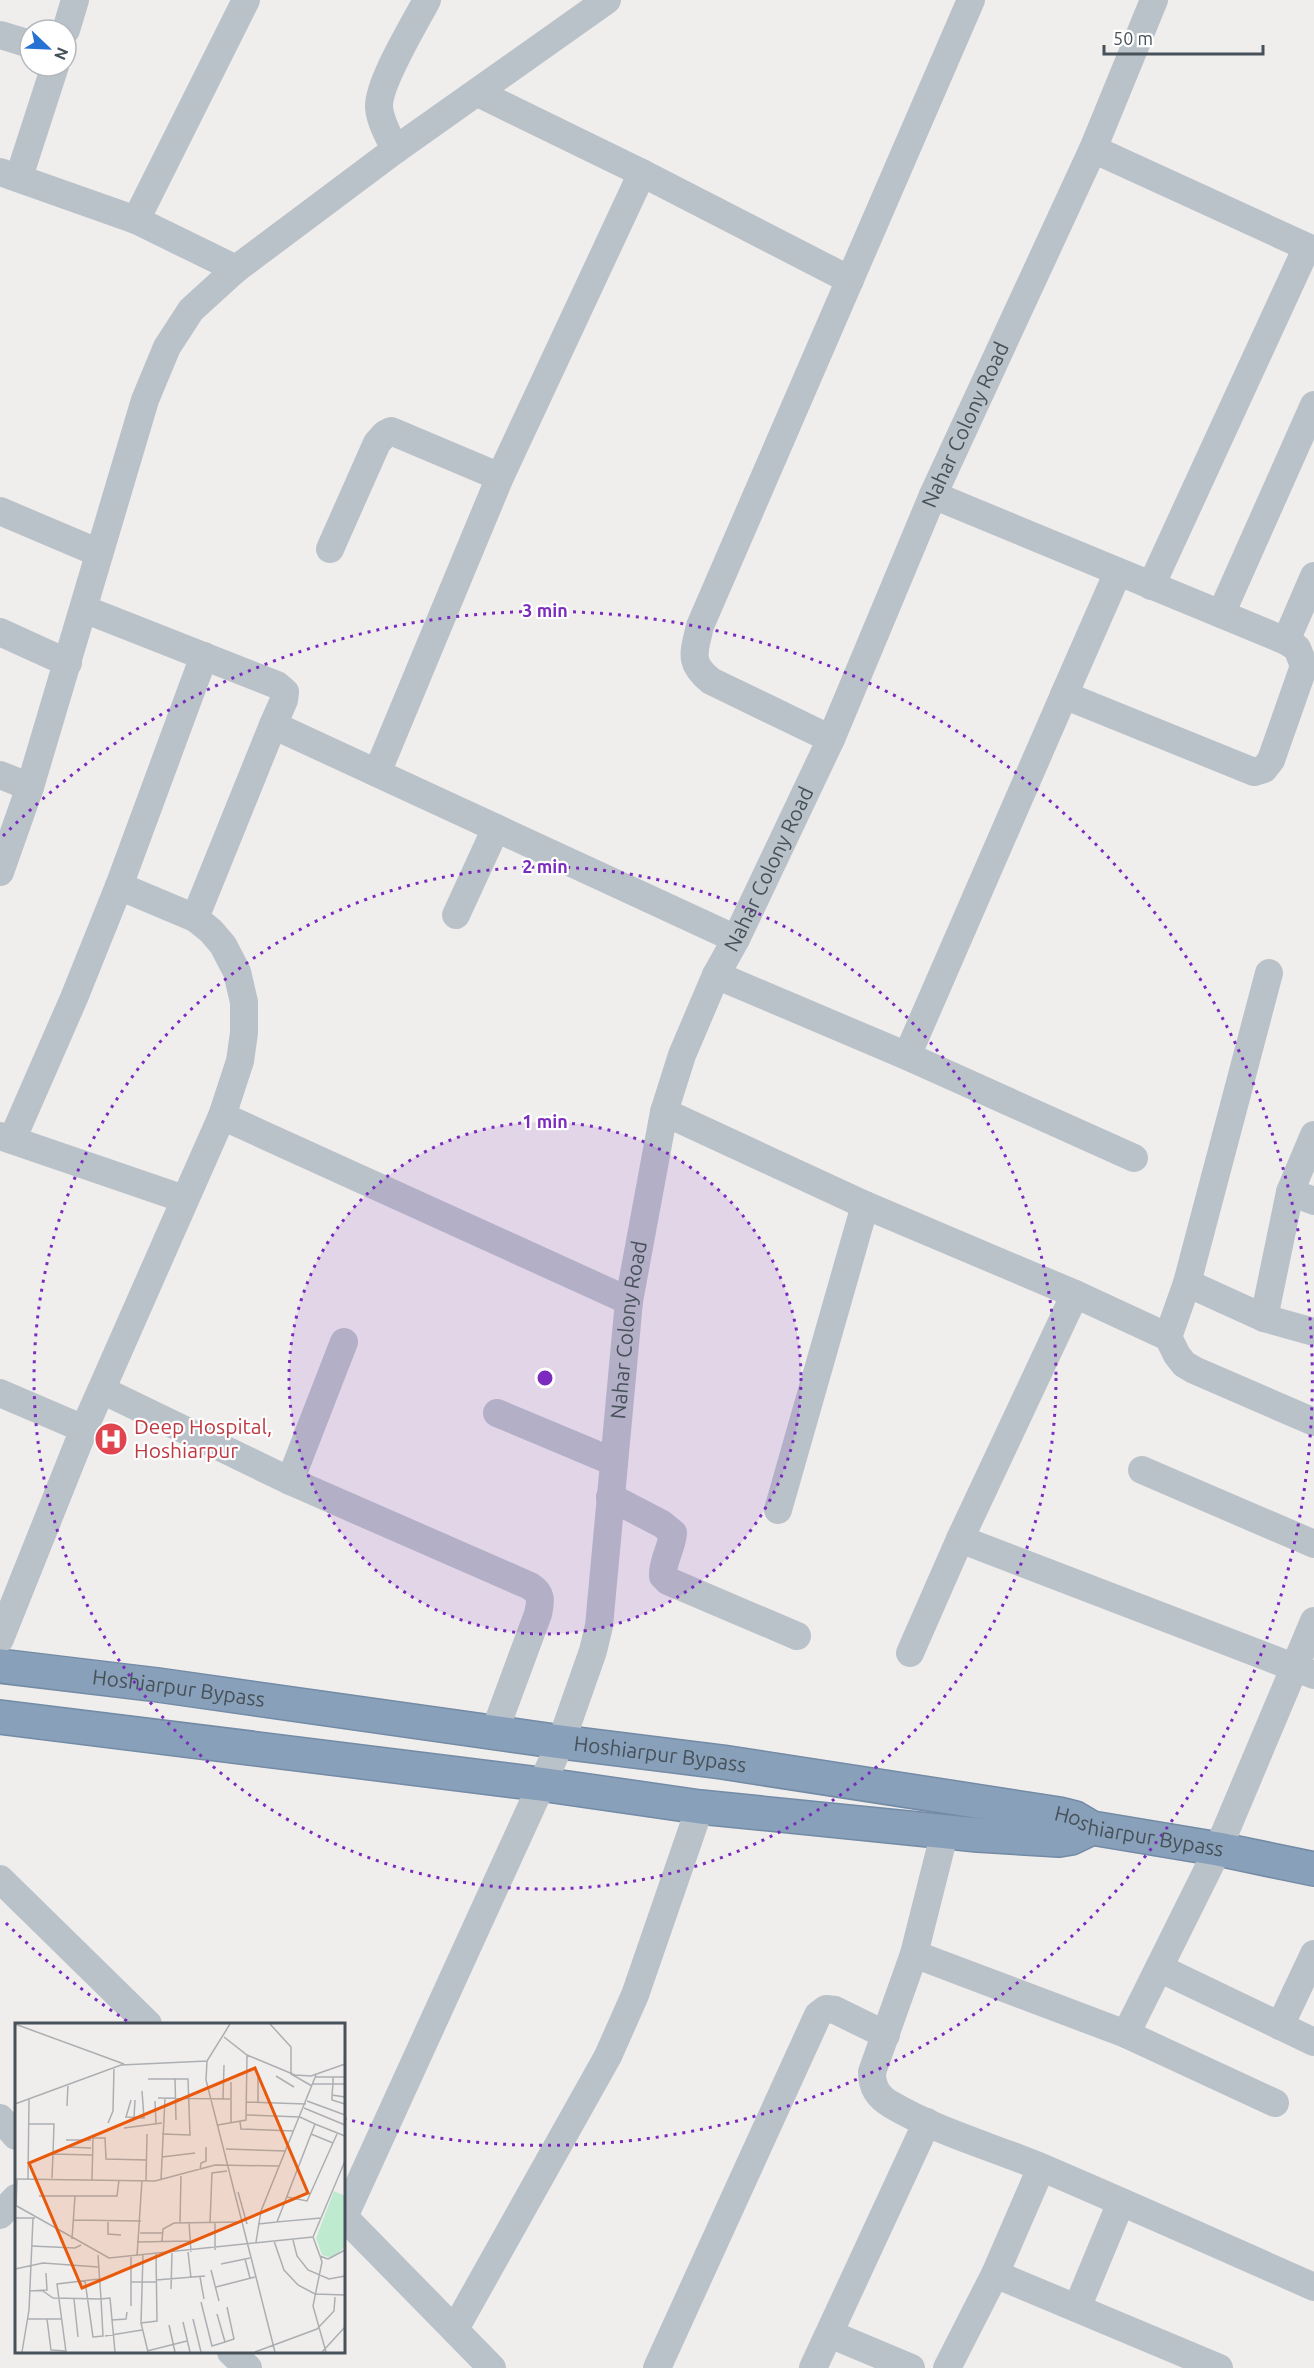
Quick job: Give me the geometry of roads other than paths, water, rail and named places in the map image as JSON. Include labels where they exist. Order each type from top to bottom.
[{"type":"highway","name":"Hoshiarpur Bypass","points":[[0,1666],[159,1685],[561,1742],[722,1762],[1059,1814],[1075,1818],[1092,1828],[1218,1849],[1314,1869]]},
{"type":"highway","points":[[0,1717],[540,1784],[700,1807],[1059,1840],[1071,1838],[1092,1828]]},
{"type":"street","points":[[70,18],[75,0]]},
{"type":"street","points":[[136,220],[246,0]]},
{"type":"street","points":[[395,150],[381,118],[379,103],[390,74],[427,0]]},
{"type":"street","points":[[0,872],[30,788],[145,400],[167,347],[191,310],[236,269],[395,150],[606,0]]},
{"type":"street","points":[[831,739],[711,681],[698,670],[694,654],[700,626],[971,0]]},
{"type":"street","name":"Nahar Colony Road","points":[[345,2215],[561,1742],[593,1650],[598,1626],[629,1302],[664,1112],[682,1055],[716,975],[736,939],[831,739],[933,495],[1093,149],[1154,0]]},
{"type":"street","points":[[0,35],[18,40]]},
{"type":"street","points":[[50,78],[9,175],[136,220],[236,269]]},
{"type":"street","points":[[478,93],[642,173],[850,280]]},
{"type":"street","points":[[1093,149],[1310,249],[1151,586]]},
{"type":"street","points":[[377,772],[500,477],[642,173]]},
{"type":"street","points":[[1221,614],[1314,405]]},
{"type":"street","points":[[330,549],[377,443],[391,431],[500,477]]},
{"type":"street","points":[[933,495],[1286,641],[1297,648],[1304,666],[1271,760],[1264,769],[1254,772],[1064,695]]},
{"type":"street","points":[[0,511],[99,553]]},
{"type":"street","points":[[907,1056],[1118,572]]},
{"type":"street","points":[[1286,641],[1314,576]]},
{"type":"street","points":[[84,609],[282,687],[285,692],[284,700],[195,918]]},
{"type":"street","points":[[0,632],[68,663]]},
{"type":"street","points":[[184,1199],[6,1138],[74,998],[119,886],[204,656]]},
{"type":"street","points":[[273,725],[736,939]]},
{"type":"street","points":[[0,775],[30,788]]},
{"type":"street","points":[[456,915],[496,828]]},
{"type":"street","points":[[0,1639],[84,1429],[222,1116],[240,1061],[244,1033],[244,1002],[237,972],[223,945],[195,918],[119,886]]},
{"type":"street","points":[[1168,1337],[1186,1282],[1269,973]]},
{"type":"street","points":[[716,975],[907,1056],[1134,1158]]},
{"type":"street","points":[[664,1112],[865,1205],[1076,1294],[1168,1337],[1184,1364],[1194,1370],[1314,1422]]},
{"type":"street","points":[[222,1116],[629,1302]]},
{"type":"street","points":[[1264,1318],[1302,1196],[1314,1135]]},
{"type":"street","points":[[778,1510],[865,1205]]},
{"type":"street","points":[[1186,1282],[1264,1318],[1314,1332]]},
{"type":"street","points":[[910,1653],[960,1539],[1076,1294]]},
{"type":"street","points":[[290,1481],[344,1342]]},
{"type":"street","points":[[102,1390],[290,1481],[530,1586],[538,1592],[541,1600],[538,1614],[494,1732]]},
{"type":"street","points":[[0,1393],[84,1429]]},
{"type":"street","points":[[497,1413],[614,1462]]},
{"type":"street","points":[[1142,1470],[1314,1544]]},
{"type":"street","points":[[610,1497],[662,1524],[673,1533],[672,1543],[662,1567],[663,1576],[668,1581],[797,1636]]},
{"type":"street","points":[[960,1539],[1304,1672]]},
{"type":"street","points":[[1126,2034],[1304,1672],[1314,1622]]},
{"type":"street","points":[[455,2330],[608,2056],[635,1995],[700,1807]]},
{"type":"street","points":[[945,1831],[914,1954],[872,2072],[872,2085],[878,2094],[891,2104],[927,2122],[1121,2202],[1314,2287]]},
{"type":"street","points":[[0,1880],[146,2023]]},
{"type":"street","points":[[914,1954],[1126,2034],[1275,2103]]},
{"type":"street","points":[[1280,2026],[1314,1954]]},
{"type":"street","points":[[1159,1968],[1314,2042]]},
{"type":"street","points":[[657,2368],[818,2015],[826,2009],[835,2010],[886,2035]]},
{"type":"street","points":[[0,2118],[15,2135]]},
{"type":"street","points":[[813,2368],[927,2122]]},
{"type":"street","points":[[947,2368],[995,2274],[1041,2168]]},
{"type":"street","points":[[0,2215],[15,2199]]},
{"type":"street","points":[[1077,2308],[1121,2202]]},
{"type":"street","points":[[345,2218],[492,2368]]},
{"type":"street","points":[[995,2274],[1219,2368]]},
{"type":"street","points":[[830,2334],[910,2368]]},
{"type":"street","points":[[232,2353],[248,2368]]},
{"type":"place","name":"Deep Hospital, Hoshiarpur","points":[[111,1439]]}]
